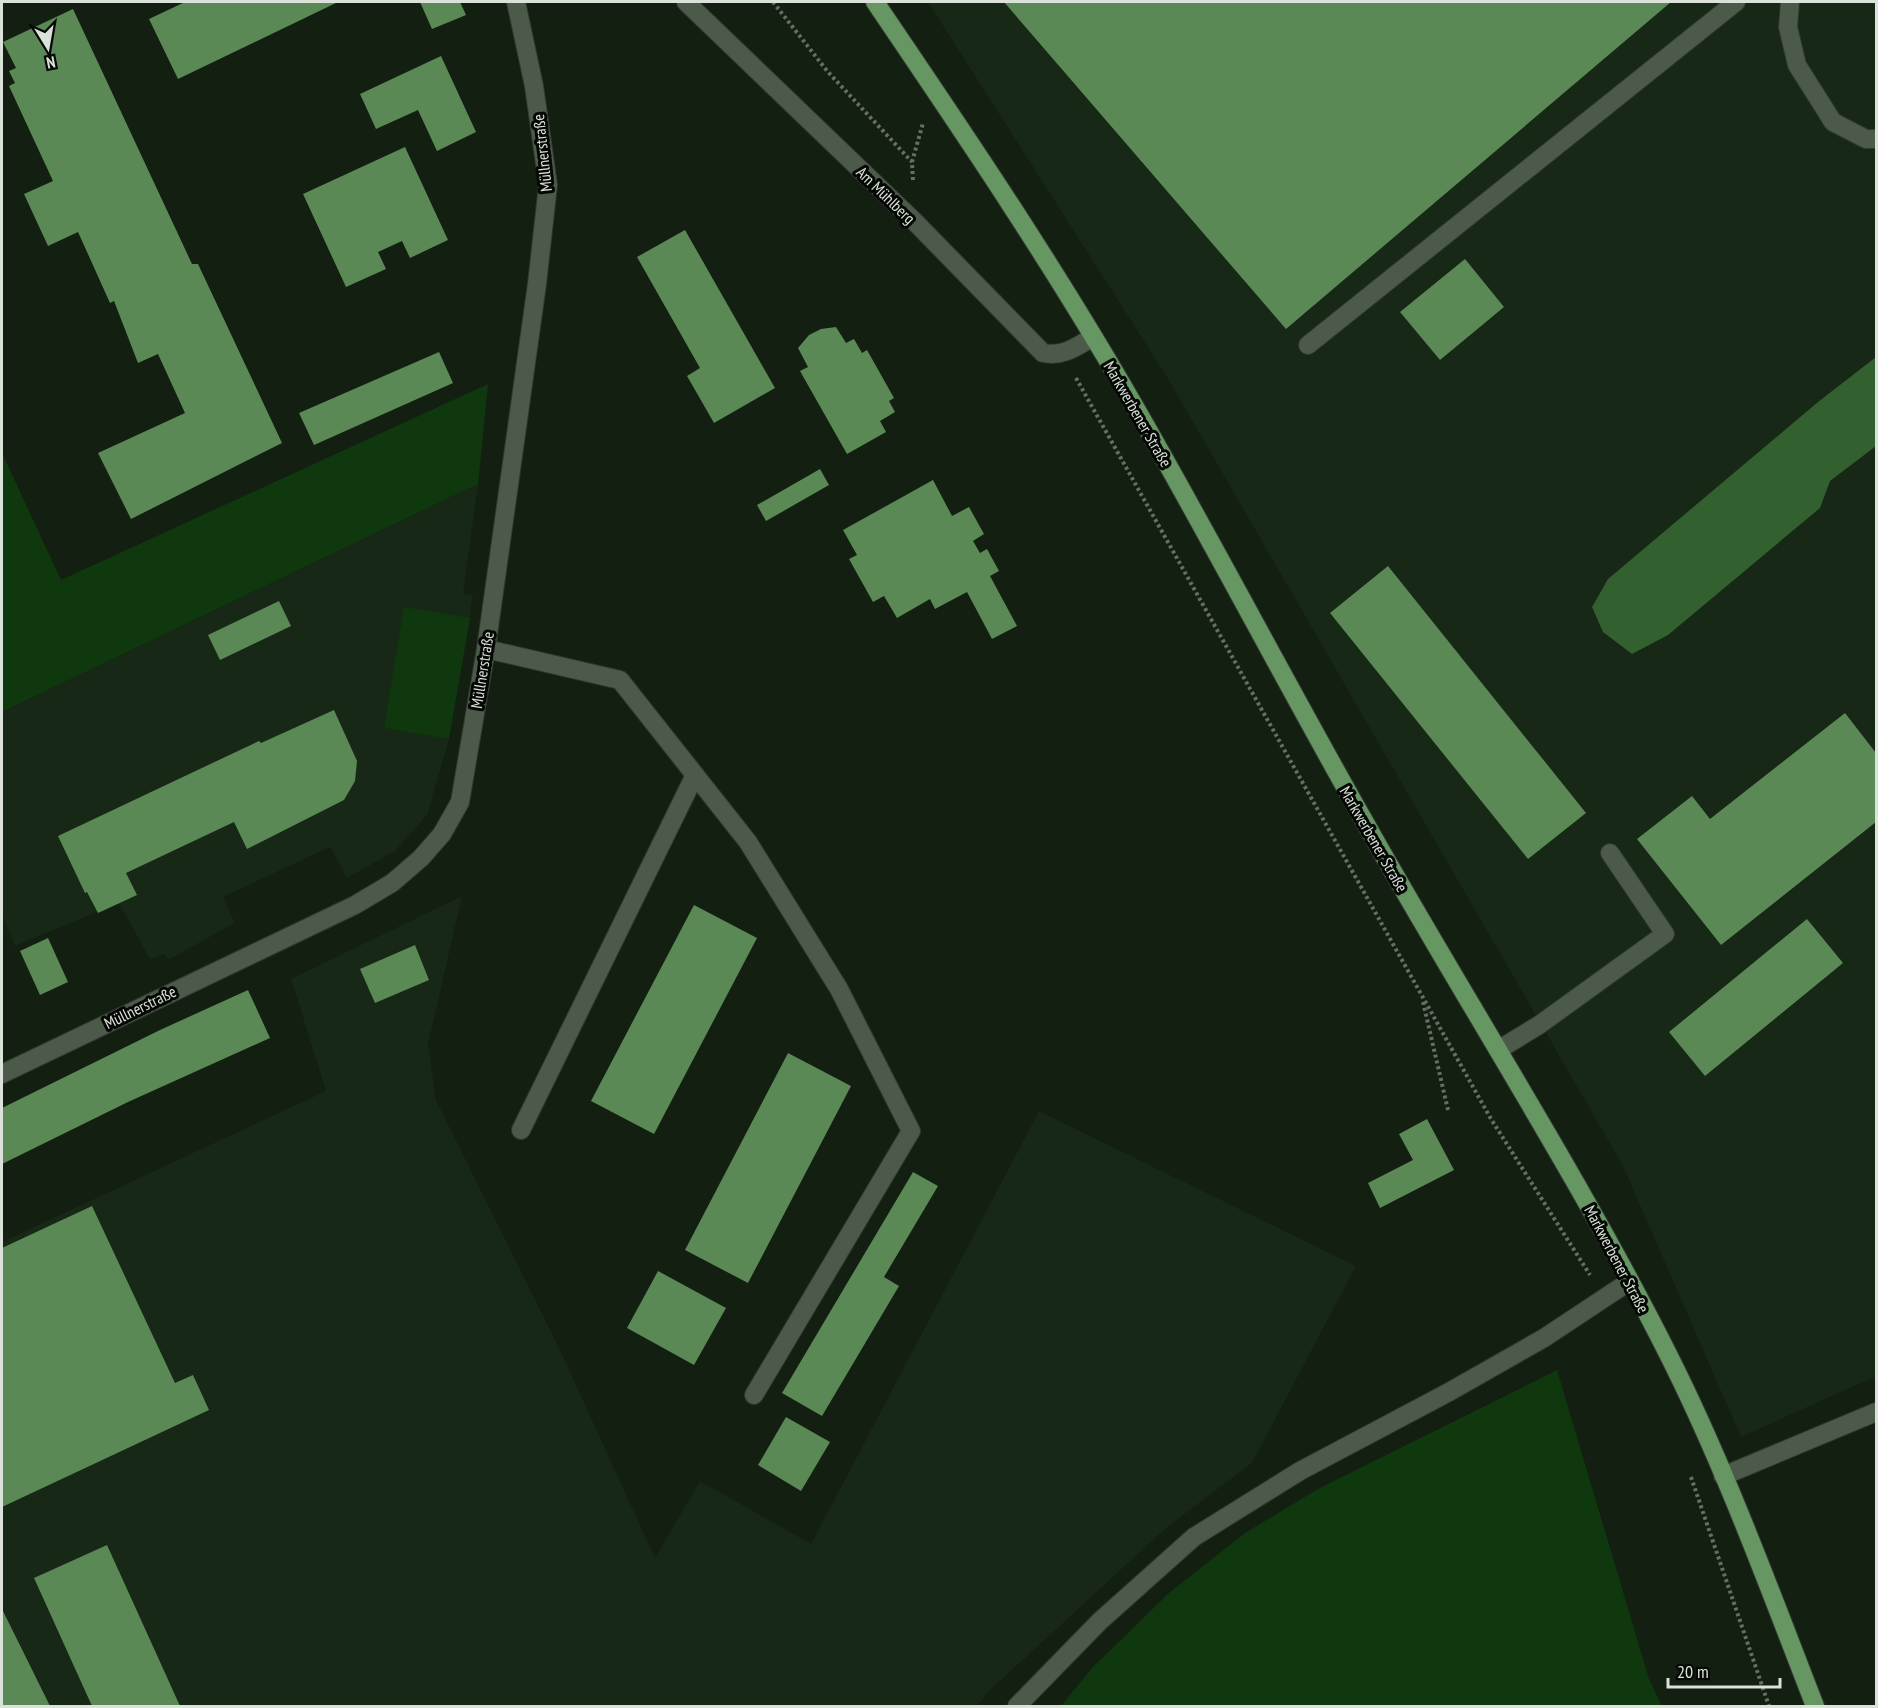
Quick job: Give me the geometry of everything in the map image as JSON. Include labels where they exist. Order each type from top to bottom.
[{"type":"main road","name":"Markwerbener Straße","points":[[875,2],[934,88],[1093,337],[1138,412],[1387,862],[1575,1182],[1630,1281],[1701,1423],[1815,1707]]},
{"type":"street","name":"Müllnerstraße","points":[[2,1074],[355,905],[392,884],[442,834],[460,802],[486,649],[537,284],[548,185],[534,86],[516,2]]},
{"type":"street","name":"Am Mühlberg","points":[[686,2],[915,222],[1043,353],[1062,354]]},
{"type":"street","points":[[1308,345],[1736,2]]},
{"type":"street","points":[[1790,2],[1788,27],[1797,65],[1827,113],[1833,122],[1866,139],[1876,139]]},
{"type":"street","points":[[1062,354],[1093,337]]},
{"type":"street","points":[[486,649],[620,680],[748,842],[839,989],[911,1131],[754,1395]]},
{"type":"street","points":[[521,1130],[695,775]]},
{"type":"street","points":[[1498,1050],[1539,1025],[1665,934],[1610,854]]},
{"type":"street","points":[[1017,1707],[1100,1621],[1194,1537],[1300,1470],[1449,1392],[1544,1338],[1630,1281]]},
{"type":"street","points":[[1723,1476],[1876,1412]]},
{"type":"path","points":[[773,2],[828,72],[912,162]]},
{"type":"path","points":[[915,222],[912,162],[934,88]]},
{"type":"path","points":[[1062,354],[1491,1119],[1605,1298]]},
{"type":"path","points":[[1421,995],[1448,1110]]},
{"type":"path","points":[[1690,1475],[1769,1707]]},
{"type":"shaded area","points":[[928,2],[1876,2],[1876,1376],[1741,1437],[1623,1166],[1167,377]]},
{"type":"shaded area","points":[[1876,357],[1876,446],[1830,481],[1820,508],[1668,635],[1632,654],[1603,632],[1592,607],[1608,579],[1818,402]]},
{"type":"shaded area","points":[[488,384],[478,484],[2,712],[2,453],[61,580]]},
{"type":"shaded area","points":[[478,484],[463,594],[473,595],[449,739],[427,815],[395,851],[347,878],[330,847],[223,897],[235,923],[168,960],[165,954],[150,959],[119,903],[15,946],[2,916],[2,712]]},
{"type":"shaded area","points":[[404,607],[470,618],[449,739],[384,728]]},
{"type":"shaded area","points":[[462,896],[428,1045],[436,1100],[560,1350],[655,1558],[700,1481],[811,1544],[1039,1111],[1356,1266],[1252,1463],[1166,1528],[988,1692],[977,1706],[2,1706],[2,1242],[326,1091],[291,979]]},
{"type":"shaded area","points":[[1557,1370],[1649,1679],[1662,1706],[1061,1706],[1093,1667],[1169,1593],[1245,1533],[1318,1489]]},
{"type":"building","points":[[185,2],[338,2],[178,79],[149,19]]},
{"type":"building","points":[[420,2],[460,2],[466,15],[432,29]]},
{"type":"building","points":[[1004,2],[1671,2],[1286,329]]},
{"type":"building","points":[[73,9],[192,264],[198,264],[282,443],[131,519],[98,453],[185,413],[158,354],[138,363],[114,301],[110,303],[78,232],[48,246],[24,194],[53,181],[9,86],[15,83],[9,71],[16,68],[3,42]]},
{"type":"building","points":[[441,56],[476,132],[437,151],[418,110],[376,129],[360,94]]},
{"type":"building","points":[[405,147],[448,240],[410,258],[402,241],[378,252],[386,269],[346,287],[303,194]]},
{"type":"building","points":[[685,230],[775,388],[714,423],[687,376],[700,368],[637,257]]},
{"type":"building","points":[[1465,259],[1504,307],[1440,360],[1400,312]]},
{"type":"building","points":[[836,327],[846,343],[854,339],[862,353],[867,350],[894,398],[889,401],[895,412],[880,421],[886,432],[847,454],[800,371],[808,367],[798,348],[809,335],[821,329]]},
{"type":"building","points":[[439,352],[453,383],[314,445],[299,413]]},
{"type":"building","points":[[820,469],[829,485],[766,521],[757,505]]},
{"type":"building","points":[[933,480],[952,516],[969,507],[984,534],[973,541],[980,553],[987,549],[999,571],[990,576],[1017,626],[992,639],[967,592],[935,609],[930,599],[897,618],[884,596],[873,602],[849,559],[857,555],[843,530]]},
{"type":"building","points":[[1388,566],[1586,813],[1528,859],[1330,613]]},
{"type":"building","points":[[279,601],[291,626],[220,660],[208,635]]},
{"type":"building","points":[[334,710],[357,761],[355,781],[344,800],[247,849],[234,822],[126,873],[137,895],[98,913],[87,892],[85,893],[58,836],[259,741],[261,743]]},
{"type":"building","points":[[1845,713],[1876,753],[1876,822],[1721,945],[1637,839],[1692,796],[1710,819]]},
{"type":"building","points":[[694,905],[757,938],[654,1134],[591,1101]]},
{"type":"building","points":[[1807,919],[1843,963],[1705,1076],[1669,1032]]},
{"type":"building","points":[[48,938],[68,982],[40,995],[20,951]]},
{"type":"building","points":[[415,945],[429,980],[375,1003],[360,969]]},
{"type":"building","points":[[248,990],[270,1038],[128,1102],[2,1164],[2,1108],[160,1030]]},
{"type":"building","points":[[788,1053],[851,1086],[748,1283],[685,1250]]},
{"type":"building","points":[[1427,1119],[1454,1170],[1380,1208],[1368,1183],[1413,1160],[1399,1134]]},
{"type":"building","points":[[913,1172],[938,1186],[884,1277],[899,1286],[822,1416],[782,1393]]},
{"type":"building","points":[[92,1206],[175,1383],[193,1375],[209,1410],[2,1507],[2,1248]]},
{"type":"building","points":[[658,1271],[726,1308],[694,1365],[627,1328]]},
{"type":"building","points":[[786,1417],[830,1442],[801,1491],[758,1465]]},
{"type":"building","points":[[107,1545],[180,1706],[92,1706],[34,1578]]},
{"type":"building","points":[[2,1609],[50,1706],[2,1706]]}]
